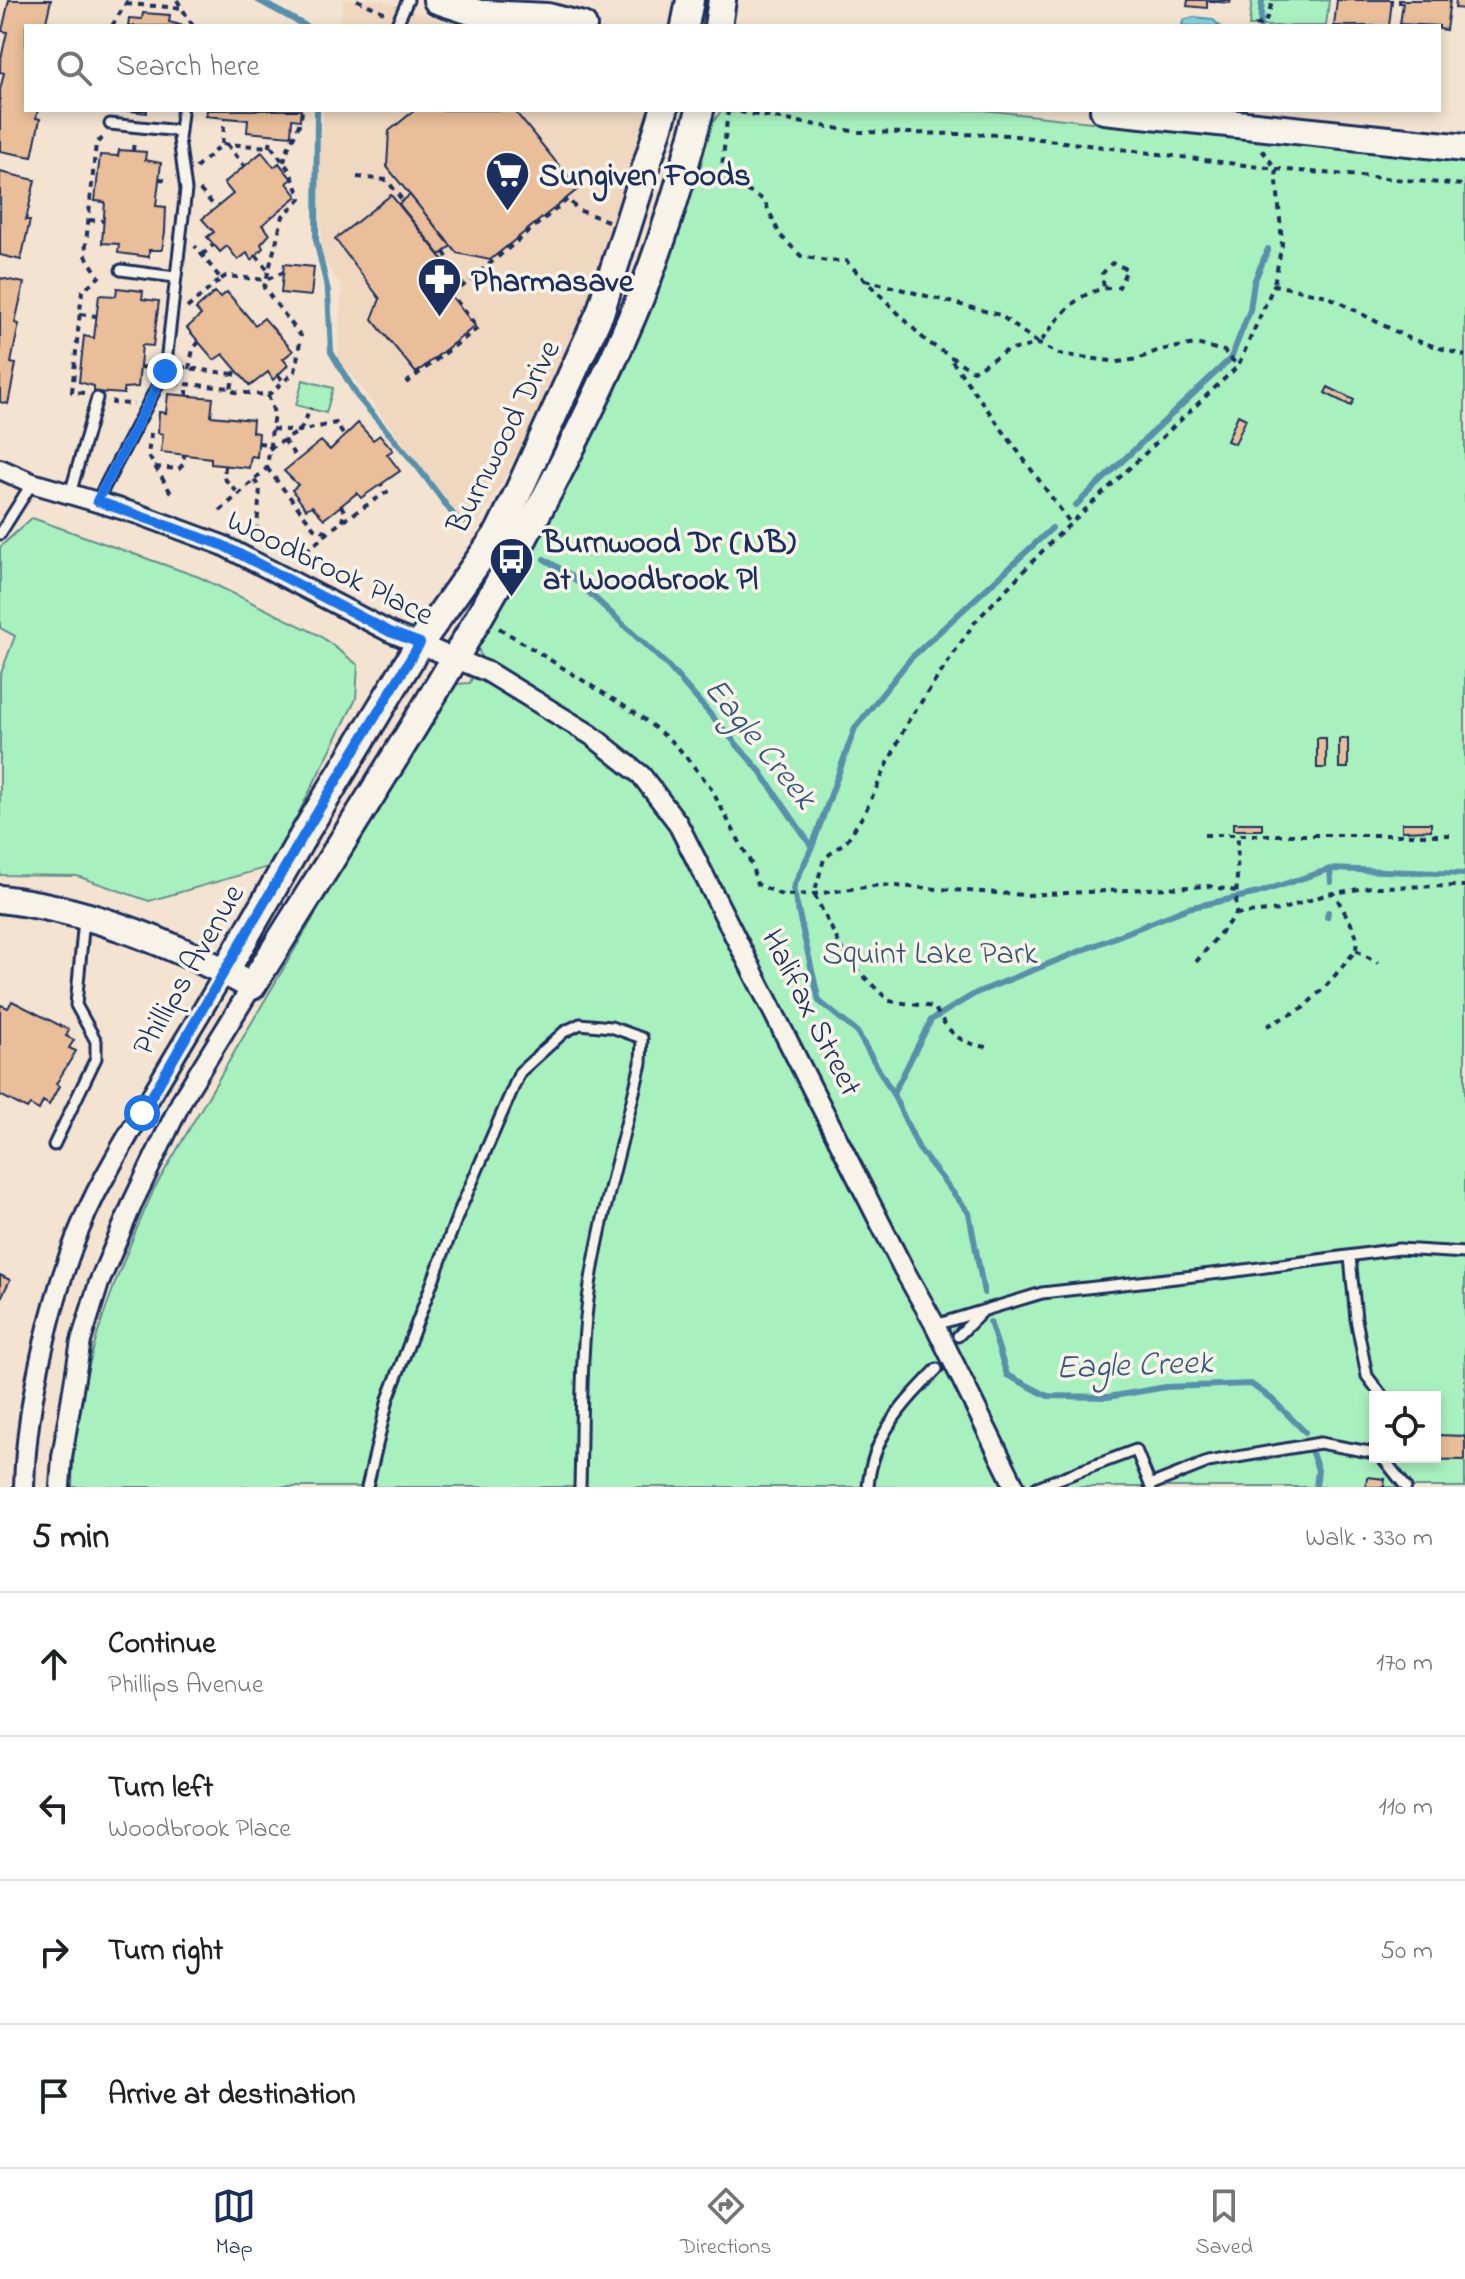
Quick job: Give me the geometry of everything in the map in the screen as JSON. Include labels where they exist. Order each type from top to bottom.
[{"type":"street","points":[[437,0],[509,24]]},
{"type":"street","points":[[685,24],[690,0]]},
{"type":"street","points":[[718,24],[722,0]]},
{"type":"street","points":[[485,14],[548,17],[575,24]]},
{"type":"street","name":"Burnwood Drive","points":[[420,643],[499,532],[574,374],[600,313],[663,112]]},
{"type":"street","name":"Burnwood Drive","points":[[454,658],[522,544],[601,388],[666,228],[699,112]]},
{"type":"street","points":[[1123,112],[1465,148]]},
{"type":"street","name":"Woodbrook Place","points":[[0,469],[32,483],[97,501],[222,545],[390,632],[454,658]]},
{"type":"street","name":"Phillips Avenue","points":[[24,1487],[25,1455],[40,1362],[66,1266],[95,1195],[306,831],[420,643]]},
{"type":"street","name":"Phillips Avenue","points":[[60,1487],[81,1341],[99,1283],[134,1200],[183,1098],[454,658]]},
{"type":"street","name":"Halifax Street","points":[[454,658],[488,672],[591,735],[641,775],[677,822],[903,1268],[935,1325],[1014,1486]]},
{"type":"street","points":[[0,899],[84,915],[139,934],[252,986]]},
{"type":"lane","points":[[397,24],[408,0]]},
{"type":"lane","points":[[97,501],[166,365],[185,178],[179,139],[182,113]]},
{"type":"lane","points":[[110,124],[180,131]]},
{"type":"lane","points":[[121,270],[175,277]]},
{"type":"lane","points":[[70,494],[98,396]]},
{"type":"lane","points":[[0,534],[32,483]]},
{"type":"lane","points":[[54,1145],[96,1058],[96,1041],[76,1005],[84,915]]},
{"type":"lane","points":[[367,1487],[388,1399],[459,1212],[520,1072],[564,1032],[580,1024],[611,1027],[642,1038],[641,1063],[590,1286],[584,1345],[580,1487]]},
{"type":"lane","points":[[935,1325],[1042,1293],[1399,1249],[1465,1253]]},
{"type":"lane","points":[[1350,1257],[1356,1319],[1367,1376],[1378,1391]]},
{"type":"lane","points":[[958,1336],[986,1309]]},
{"type":"lane","points":[[868,1487],[870,1463],[896,1412],[937,1369]]},
{"type":"lane","points":[[1037,1487],[1136,1450],[1151,1486],[1208,1462],[1320,1443],[1369,1452]]},
{"type":"lane","points":[[1387,1463],[1406,1487]]},
{"type":"path","points":[[177,0],[194,24]]},
{"type":"path","points":[[1262,24],[1265,23],[1273,0]]},
{"type":"path","points":[[113,24],[127,2],[183,8]]},
{"type":"path","points":[[156,14],[157,6]]},
{"type":"path","points":[[284,162],[301,112]]},
{"type":"path","points":[[728,112],[721,177],[764,200],[780,235],[801,256],[846,261],[926,341],[973,371],[1006,351],[1039,344],[1073,302],[1104,288],[1119,287],[1127,269],[1112,263],[1102,274],[1104,288]]},
{"type":"path","points":[[740,112],[858,132],[1009,135],[1276,169],[1465,185]]},
{"type":"path","points":[[225,118],[225,144],[245,167]]},
{"type":"path","points":[[110,124],[109,134],[96,143],[85,254],[99,277],[82,291],[72,392],[114,397],[113,403],[148,405]]},
{"type":"path","points":[[270,147],[271,134]]},
{"type":"path","points":[[160,382],[231,388],[235,392],[268,395],[295,372],[301,336],[264,288],[283,216],[301,198],[284,162],[270,147],[225,144],[185,178]]},
{"type":"path","points":[[986,1047],[965,1044],[946,1027],[934,1007],[889,1001],[848,961],[812,893],[824,859],[847,840],[864,814],[907,723],[975,622],[1071,524],[1238,366],[1274,285],[1282,244],[1276,169],[1261,149]]},
{"type":"path","points":[[357,177],[387,180],[403,201]]},
{"type":"path","points":[[406,383],[478,328],[452,295],[568,199],[578,210],[610,221]]},
{"type":"path","points":[[279,211],[283,216]]},
{"type":"path","points":[[89,220],[104,221]]},
{"type":"path","points":[[181,229],[221,279]]},
{"type":"path","points":[[202,255],[213,245]]},
{"type":"path","points":[[444,252],[464,286]]},
{"type":"path","points":[[256,255],[269,272]]},
{"type":"path","points":[[169,323],[226,276],[266,280],[284,272]]},
{"type":"path","points":[[863,279],[1000,315],[1039,344],[1059,354],[1118,362],[1138,359],[1159,350],[1196,344],[1224,351],[1238,366]]},
{"type":"path","points":[[1274,285],[1327,296],[1408,338],[1465,356]]},
{"type":"path","points":[[80,314],[96,316]]},
{"type":"path","points":[[189,369],[193,349],[199,342]]},
{"type":"path","points":[[75,355],[82,356]]},
{"type":"path","points":[[949,357],[1071,524]]},
{"type":"path","points":[[166,365],[234,372],[231,388]]},
{"type":"path","points":[[278,375],[284,382]]},
{"type":"path","points":[[187,384],[187,396]]},
{"type":"path","points":[[220,511],[267,468],[274,413],[268,395]]},
{"type":"path","points":[[258,443],[270,447],[300,431],[311,408]]},
{"type":"path","points":[[272,429],[300,431],[336,423],[344,436]]},
{"type":"path","points":[[151,430],[148,455],[171,493]]},
{"type":"path","points":[[284,440],[298,460]]},
{"type":"path","points":[[155,467],[179,469],[184,455]]},
{"type":"path","points":[[225,466],[224,478],[239,494]]},
{"type":"path","points":[[267,468],[314,528],[329,532]]},
{"type":"path","points":[[254,480],[260,488],[257,528]]},
{"type":"path","points":[[306,551],[341,522],[387,492],[381,484]]},
{"type":"path","points":[[341,506],[345,512],[341,522]]},
{"type":"path","points":[[494,624],[640,716],[676,745],[709,785],[751,863],[757,884],[782,895],[880,885],[1026,895],[1208,886],[1236,892]]},
{"type":"path","points":[[1204,835],[1451,835]]},
{"type":"path","points":[[1196,962],[1236,914],[1238,835]]},
{"type":"path","points":[[1236,914],[1280,910],[1334,893],[1371,887],[1465,886]]},
{"type":"path","points":[[1267,1026],[1303,1008],[1356,950],[1354,929],[1334,893]]},
{"type":"path","points":[[1356,950],[1378,963]]},
{"type":"shaded area","points":[[344,0],[380,0],[453,24],[339,24]]},
{"type":"shaded area","points":[[325,112],[650,112],[603,268],[584,316],[508,472],[470,536],[338,356],[342,287],[322,258],[320,196],[313,185]]},
{"type":"green space","points":[[1252,0],[1329,0],[1326,24],[1249,24]]},
{"type":"green space","name":"Squint Lake Park","points":[[720,112],[1001,112],[1465,163],[1465,1487],[72,1487],[74,1448],[87,1372],[110,1297],[154,1189],[447,690],[456,684],[470,683],[481,656],[477,646],[480,634],[560,500],[626,368],[677,238],[707,130]]},
{"type":"green space","points":[[303,380],[333,388],[326,413],[296,405]]},
{"type":"green space","points":[[32,518],[199,577],[319,635],[358,665],[356,699],[272,866],[149,901],[77,876],[0,875],[0,676],[15,636],[0,628],[0,547]]},
{"type":"water","points":[[1193,17],[1212,19],[1218,24],[1182,24],[1183,20]]},
{"type":"building","points":[[9,0],[51,0],[45,24],[24,24],[24,112],[38,112],[36,118],[40,119],[32,157],[0,151],[0,90],[4,73],[0,72],[0,63],[7,32],[2,31]]},
{"type":"building","points":[[1188,0],[1231,0],[1230,3],[1207,1],[1207,8],[1187,6]]},
{"type":"building","points":[[1337,0],[1392,0],[1389,24],[1334,24]]},
{"type":"building","points":[[1399,0],[1450,0],[1446,30],[1441,29],[1441,24],[1400,24],[1403,3]]},
{"type":"building","points":[[1456,0],[1465,0],[1465,9],[1455,8]]},
{"type":"building","points":[[143,13],[170,15],[169,22],[177,24],[128,24],[129,18],[142,19]]},
{"type":"building","points":[[207,112],[301,112],[300,120],[292,119],[291,136],[247,132],[248,120],[206,116]]},
{"type":"building","points":[[413,112],[516,112],[578,189],[490,260],[457,253],[387,167],[389,131]]},
{"type":"building","points":[[119,150],[146,152],[145,160],[161,163],[156,206],[166,207],[165,232],[162,250],[149,250],[149,257],[118,253],[119,244],[102,243],[105,202],[95,201],[100,155],[118,156]]},
{"type":"building","points":[[262,152],[274,167],[279,163],[292,179],[287,183],[297,196],[262,225],[270,234],[261,244],[263,248],[251,260],[247,253],[238,260],[227,246],[220,252],[207,237],[214,232],[202,219],[233,194],[224,183]]},
{"type":"building","points":[[0,172],[35,180],[21,260],[0,255]]},
{"type":"building","points":[[391,195],[448,266],[448,292],[475,326],[416,373],[372,319],[380,299],[335,239]]},
{"type":"building","points":[[410,195],[451,246],[440,255],[399,204]]},
{"type":"building","points":[[284,264],[314,267],[311,296],[281,293]]},
{"type":"building","points":[[0,278],[24,283],[15,323],[19,324],[11,363],[16,364],[8,404],[0,402]]},
{"type":"building","points":[[117,288],[143,291],[142,299],[159,301],[153,346],[142,345],[138,387],[124,388],[124,394],[94,392],[94,386],[79,382],[84,336],[94,338],[99,295],[116,296]]},
{"type":"building","points":[[215,292],[220,298],[227,292],[255,325],[264,318],[293,351],[283,359],[288,365],[273,380],[268,372],[250,386],[223,354],[214,360],[187,328],[201,315],[196,309]]},
{"type":"building","points":[[1328,387],[1354,400],[1351,406],[1325,393]]},
{"type":"building","points":[[168,394],[213,398],[211,416],[253,420],[252,432],[259,433],[257,457],[251,456],[249,468],[211,464],[211,458],[161,452],[163,434],[158,433],[159,412],[166,413]]},
{"type":"building","points":[[1238,415],[1246,419],[1235,444],[1227,441]]},
{"type":"building","points":[[358,423],[373,440],[380,435],[393,450],[387,454],[400,471],[361,498],[357,493],[324,519],[312,506],[306,509],[292,490],[298,485],[284,471],[321,441],[330,450]]},
{"type":"building","points":[[1317,738],[1326,738],[1326,768],[1317,768]]},
{"type":"building","points":[[1339,739],[1348,739],[1348,768],[1339,768]]},
{"type":"building","points":[[1233,823],[1262,823],[1262,830],[1233,830]]},
{"type":"building","points":[[1402,823],[1431,823],[1431,830],[1402,831]]},
{"type":"building","points":[[12,1001],[69,1030],[66,1036],[74,1040],[69,1048],[76,1051],[56,1084],[59,1086],[49,1105],[43,1101],[39,1110],[30,1105],[27,1109],[0,1095],[0,1007],[8,1008]]},
{"type":"building","points":[[0,1275],[10,1280],[0,1300]]},
{"type":"building","points":[[1441,1435],[1465,1436],[1465,1460],[1441,1460]]},
{"type":"building","points":[[1367,1477],[1385,1479],[1384,1487],[1366,1487]]},
{"type":"waterway","name":"Eagle Creek","points":[[258,0],[302,24]]},
{"type":"waterway","points":[[1260,24],[1262,0]]},
{"type":"waterway","name":"Eagle Creek","points":[[317,112],[316,240],[328,291],[331,352],[357,396],[417,466],[455,517],[466,522]]},
{"type":"waterway","points":[[1076,505],[1231,358],[1250,310],[1254,282],[1268,249]]},
{"type":"waterway","name":"Eagle Creek","points":[[984,1293],[969,1213],[919,1149],[893,1094],[857,1032],[819,1001],[793,888],[812,847],[855,728],[911,658],[1052,528]]},
{"type":"waterway","name":"Eagle Creek","points":[[544,559],[569,574],[668,666],[760,771],[812,847]]},
{"type":"waterway","points":[[1330,869],[1331,882]]},
{"type":"waterway","points":[[893,1094],[931,1020],[976,993],[1188,908],[1258,893],[1330,869],[1465,874]]},
{"type":"waterway","points":[[1327,917],[1328,912]]},
{"type":"waterway","name":"Eagle Creek","points":[[990,1322],[1007,1375],[1048,1396],[1108,1397],[1166,1387],[1251,1384],[1273,1400],[1305,1432]]},
{"type":"waterway","name":"Eagle Creek","points":[[1312,1453],[1318,1470],[1316,1487]]},
{"type":"place","name":"Sungiven Foods","points":[[508,213]]},
{"type":"place","name":"Pharmasave","points":[[440,319]]},
{"type":"place","name":"Burnwood Dr (NB) at Woodbrook Pl","points":[[512,598]]},
{"type":"route","points":[[142,1113],[306,831],[420,643],[390,632],[222,545],[97,501],[165,371]]}]
